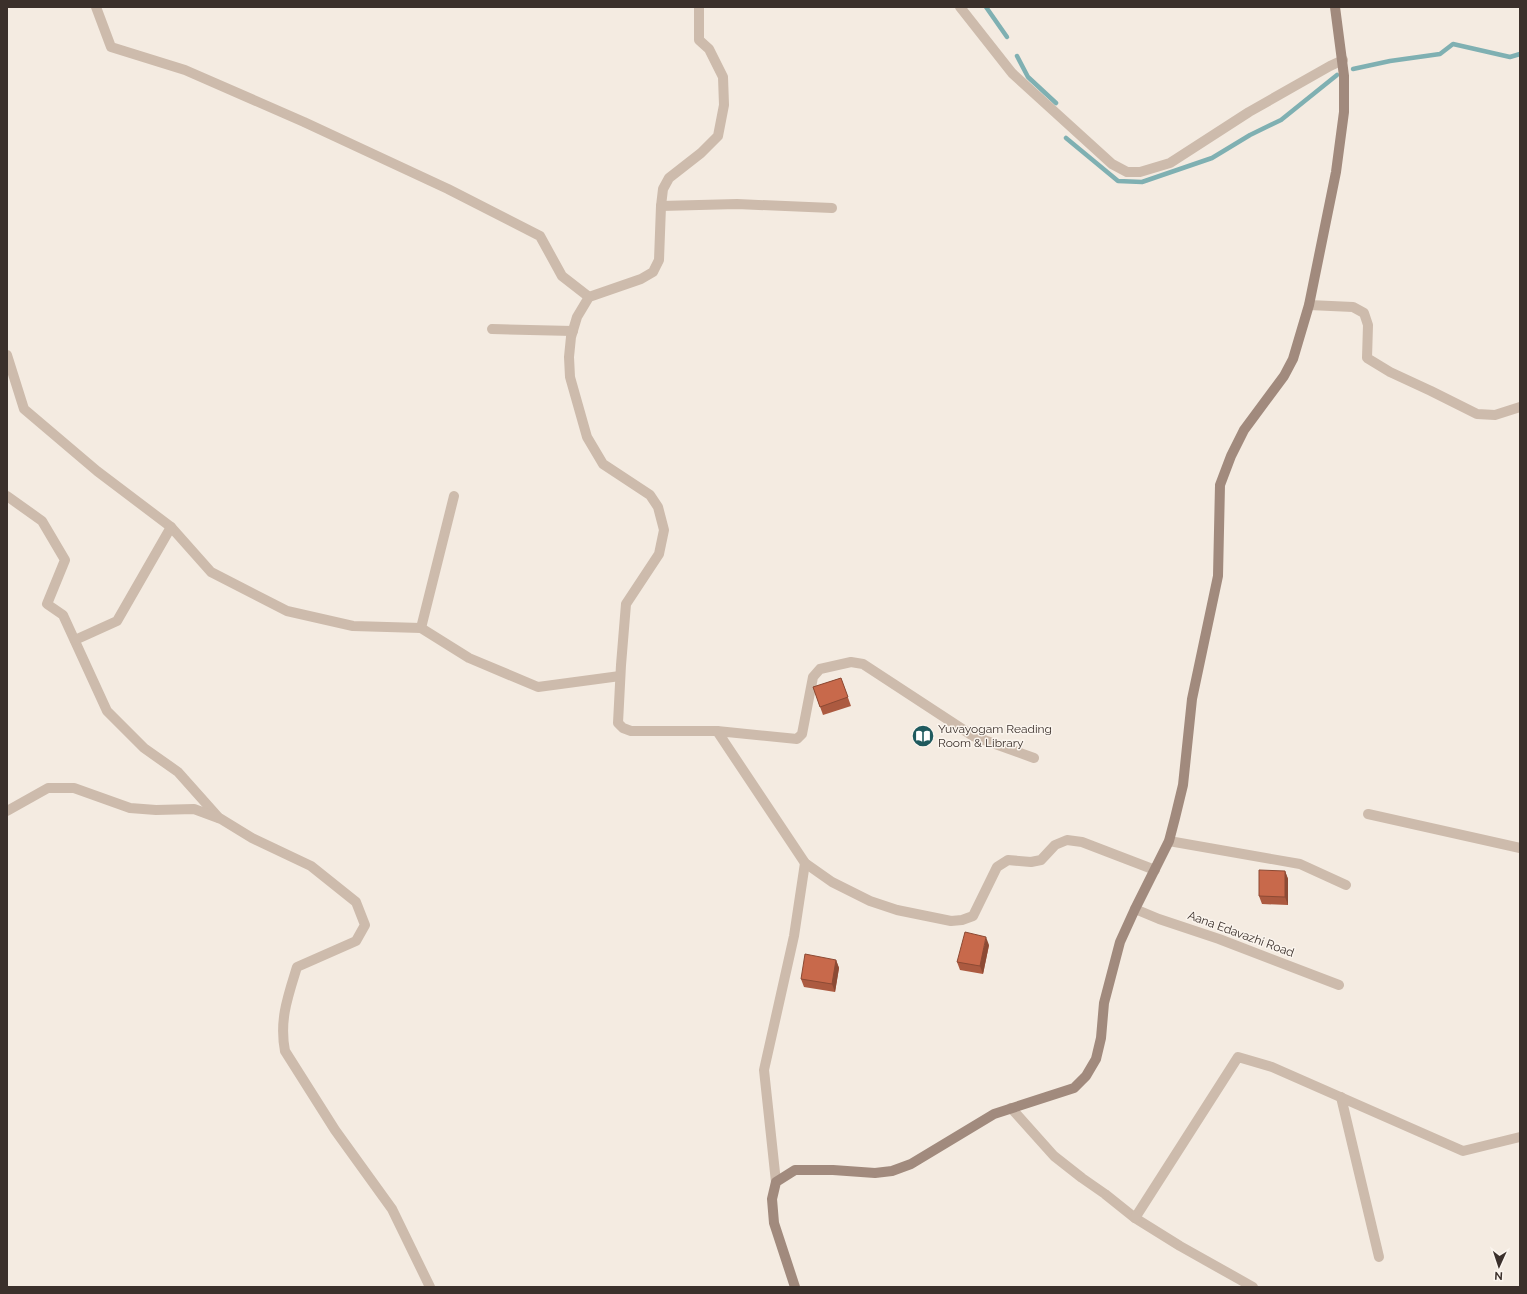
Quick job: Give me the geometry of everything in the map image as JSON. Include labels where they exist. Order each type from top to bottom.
[{"type":"street","points":[[96,7],[111,47],[185,70],[304,122],[448,189],[540,236],[562,276],[589,298]]},
{"type":"street","points":[[699,7],[699,40],[709,49],[723,77],[724,105],[718,136],[701,153],[669,178],[663,189],[659,260],[653,272],[641,279],[589,298],[577,317],[569,356],[570,377],[587,437],[603,464],[650,495],[658,506],[664,530],[659,554],[626,604],[618,723],[623,728],[631,731],[717,731],[797,739],[802,734],[813,677],[820,669],[851,662],[862,664],[973,736],[1034,758]]},
{"type":"street","points":[[960,7],[1012,73],[1112,164],[1126,172],[1140,172],[1170,163],[1249,112],[1343,60]]},
{"type":"street","points":[[776,1182],[795,1170],[875,1172],[892,1171],[911,1164],[994,1114],[1074,1088],[1086,1076],[1096,1059],[1101,1038],[1104,1003],[1120,942],[1134,909],[1155,870],[1168,841],[1183,785],[1192,699],[1218,576],[1220,485],[1231,456],[1244,430],[1287,371],[1309,305],[1336,172],[1344,112],[1343,60],[1335,7]]},
{"type":"street","points":[[661,206],[737,204],[832,208]]},
{"type":"street","points":[[1309,305],[1348,306],[1364,313],[1368,326],[1367,358],[1390,372],[1477,414],[1495,415],[1520,408]]},
{"type":"street","points":[[492,329],[573,331]]},
{"type":"street","points":[[7,355],[24,409],[97,471],[171,527],[211,572],[287,611],[353,626],[421,628],[469,658],[538,687],[620,676]]},
{"type":"street","points":[[7,496],[42,521],[65,560],[47,604],[63,615],[107,711],[144,748],[178,772],[221,819]]},
{"type":"street","points":[[421,628],[454,496]]},
{"type":"street","points":[[75,640],[117,621],[171,527]]},
{"type":"street","points":[[717,731],[805,864],[832,882],[870,901],[897,910],[951,921],[962,920],[972,916],[997,867],[1008,860],[1031,862],[1041,860],[1055,845],[1067,840],[1082,842],[1155,870]]},
{"type":"street","points":[[7,811],[48,788],[74,788],[130,808],[156,810],[194,809],[221,819],[252,838],[311,866],[356,902],[365,925],[356,941],[297,967],[285,1003],[282,1037],[284,1051],[335,1130],[392,1209],[430,1287]]},
{"type":"street","points":[[1368,814],[1520,848]]},
{"type":"street","points":[[1168,841],[1300,864],[1346,885]]},
{"type":"street","points":[[796,1287],[774,1223],[772,1199],[776,1182],[764,1070],[794,936],[805,864]]},
{"type":"street","name":"Aana Edavazhi Road","points":[[1134,909],[1159,919],[1219,938],[1339,985]]},
{"type":"street","points":[[1135,1218],[1238,1057],[1272,1067],[1463,1151],[1520,1137]]},
{"type":"street","points":[[1341,1097],[1379,1257]]},
{"type":"street","points":[[1011,1108],[1054,1156],[1135,1218],[1180,1246],[1252,1287]]},
{"type":"building","points":[[841,678],[848,697],[820,707],[813,687]]},
{"type":"building","points":[[1259,870],[1285,871],[1285,897],[1259,896]]},
{"type":"building","points":[[965,932],[986,937],[980,966],[957,962]]},
{"type":"building","points":[[805,954],[836,960],[832,984],[801,979]]},
{"type":"waterway","points":[[986,7],[1007,37]]},
{"type":"waterway","points":[[1353,69],[1390,61],[1440,54],[1453,44],[1510,57],[1520,54]]},
{"type":"waterway","points":[[1017,56],[1028,77],[1056,103]]},
{"type":"waterway","points":[[1066,138],[1118,181],[1142,182],[1212,158],[1250,135],[1281,120],[1337,75]]},
{"type":"place","name":"Yuvayogam Reading Room & Library","points":[[923,736]]}]
